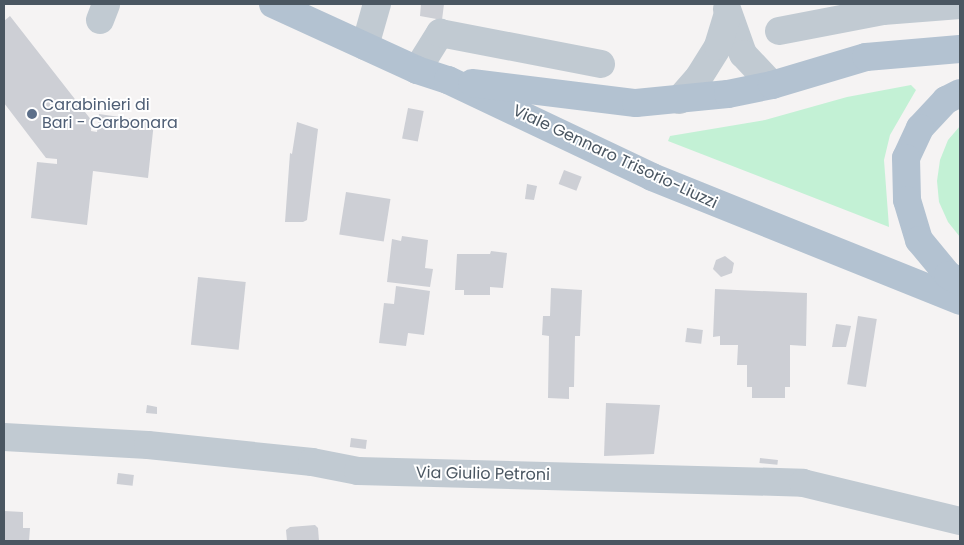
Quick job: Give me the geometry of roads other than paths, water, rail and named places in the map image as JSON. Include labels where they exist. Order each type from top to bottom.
[{"type":"main road","name":"Viale Gennaro Trisorio-Liuzzi","points":[[273,4],[417,70],[448,80],[652,177],[960,301]]},
{"type":"main road","points":[[448,80],[636,103],[679,100],[772,85],[866,58],[960,49]]},
{"type":"main road","points":[[960,93],[946,100],[920,128],[906,158],[908,200],[919,240],[948,274],[960,282]]},
{"type":"street","points":[[365,46],[377,4]]},
{"type":"street","points":[[779,31],[883,11],[960,5]]},
{"type":"street","points":[[727,8],[743,54],[772,85]]},
{"type":"street","points":[[679,100],[699,77],[718,46],[727,8]]},
{"type":"street","points":[[417,70],[440,33],[601,64]]},
{"type":"street","name":"Via Giulio Petroni","points":[[4,437],[148,445],[312,462],[358,471],[803,483],[960,521]]},
{"type":"place","name":"Carabinieri di Bari - Carbonara","points":[[32,114]]}]
